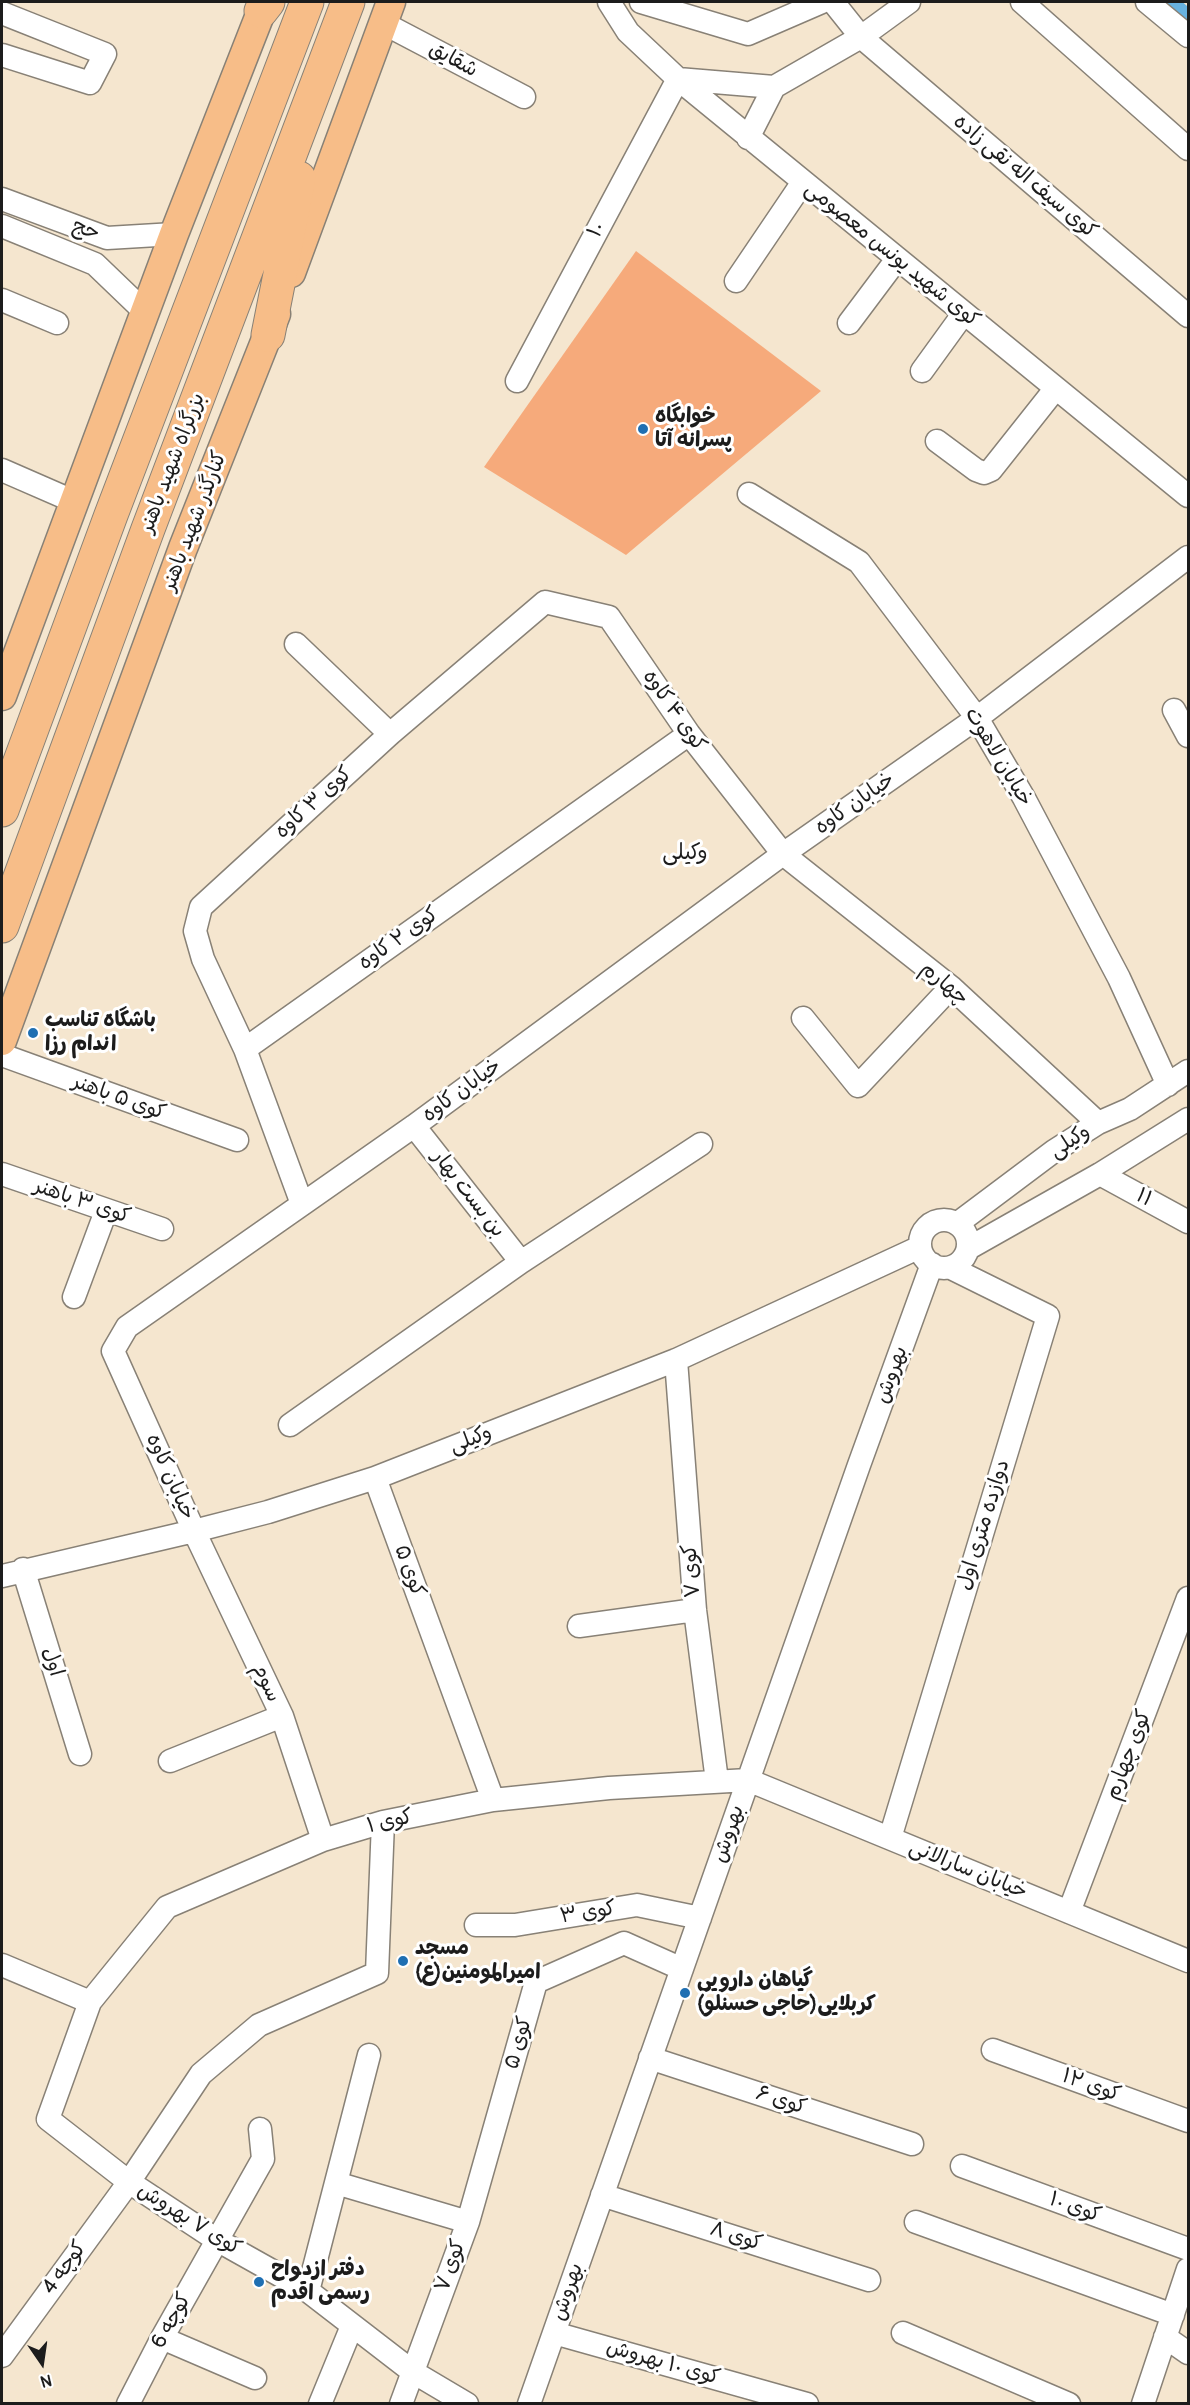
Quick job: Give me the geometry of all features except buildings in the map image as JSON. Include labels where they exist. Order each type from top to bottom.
[{"type":"highway","name":"بزرگراه شهید باهنر","points":[[2,810],[107,526],[307,2]]},
{"type":"highway","name":"بزرگراه شهید باهنر","points":[[2,926],[148,529],[348,2]]},
{"type":"highway","points":[[268,335],[316,90]]},
{"type":"main road","points":[[2,696],[174,234],[265,5]]},
{"type":"main road","name":"کنارگذر شهید باهنر","points":[[2,1041],[183,548],[268,335],[387,12]]},
{"type":"street","name":"کوی شهید یونس معصومی","points":[[609,2],[628,32],[678,79],[1188,496]]},
{"type":"street","points":[[641,2],[748,34],[822,2]]},
{"type":"street","name":"کوی سیف اله نقی زاده","points":[[833,2],[861,37],[1188,316]]},
{"type":"street","points":[[748,138],[774,87],[861,37],[909,2]]},
{"type":"street","points":[[1022,2],[1188,149]]},
{"type":"street","points":[[1147,2],[1188,36]]},
{"type":"street","name":"شقایق","points":[[387,12],[524,97]]},
{"type":"street","points":[[2,13],[105,54],[90,83],[2,55]]},
{"type":"street","points":[[678,79],[774,87]]},
{"type":"street","name":"۱۰","points":[[517,381],[678,79]]},
{"type":"street","points":[[735,281],[803,182]]},
{"type":"street","name":"حج","points":[[2,199],[107,238],[174,234]]},
{"type":"street","name":"حج","points":[[2,226],[95,264],[145,312]]},
{"type":"street","points":[[95,264],[105,258],[109,248],[107,238]]},
{"type":"street","points":[[849,323],[897,258]]},
{"type":"street","points":[[2,300],[57,323]]},
{"type":"street","points":[[922,371],[964,313]]},
{"type":"street","points":[[937,441],[976,470],[984,473],[991,470],[1056,388]]},
{"type":"street","points":[[2,470],[73,501]]},
{"type":"street","name":"خیابان لاهوت","points":[[748,494],[859,562],[977,718],[1024,798],[1119,978],[1168,1085]]},
{"type":"street","name":"خیابان کاوه","points":[[194,1531],[113,1351],[127,1327],[414,1126],[783,854],[977,718],[1188,557]]},
{"type":"street","name":"کوی ۴ کاوه","points":[[545,602],[609,617],[688,734],[783,854]]},
{"type":"street","name":"کوی ۳ کاوه","points":[[245,1049],[203,959],[195,931],[201,907],[390,734],[545,602]]},
{"type":"street","points":[[296,644],[390,734]]},
{"type":"street","points":[[1174,710],[1188,736]]},
{"type":"street","name":"کوی ۲ کاوه","points":[[245,1049],[688,734]]},
{"type":"street","name":"چهارم","points":[[783,854],[951,987],[1098,1124]]},
{"type":"street","points":[[803,1018],[858,1086],[951,987]]},
{"type":"street","points":[[245,1049],[302,1204]]},
{"type":"street","name":"کوی ۵ باهنر","points":[[2,1055],[237,1140]]},
{"type":"street","name":"وکیلی","points":[[958,1223],[1054,1151],[1098,1124],[1130,1109],[1188,1071]]},
{"type":"street","name":"وکیلی","points":[[969,1248],[1100,1174],[1188,1119]]},
{"type":"street","name":"بن بست بهار","points":[[414,1126],[521,1262]]},
{"type":"street","points":[[290,1425],[521,1262],[701,1144]]},
{"type":"street","name":"کوی ۳ باهنر","points":[[2,1174],[162,1229]]},
{"type":"street","name":"۱۱","points":[[1100,1174],[1188,1222]]},
{"type":"street","points":[[74,1297],[106,1211]]},
{"type":"street","points":[[945,1219],[958,1223],[967,1234],[969,1248],[963,1261],[934,1260],[922,1234],[931,1223],[945,1219]]},
{"type":"street","name":"وکیلی","points":[[2,1576],[23,1569],[268,1512],[375,1478],[934,1260]]},
{"type":"street","name":"بهروش","points":[[529,2403],[934,1260]]},
{"type":"street","name":"دوازده متری اول","points":[[890,1838],[1048,1316],[934,1260]]},
{"type":"street","name":"کوی ۷","points":[[676,1360],[695,1610],[717,1781]]},
{"type":"street","name":"کوی ۵","points":[[375,1478],[493,1800]]},
{"type":"street","name":"سوم","points":[[194,1531],[282,1716],[323,1840]]},
{"type":"street","name":"اول","points":[[23,1569],[80,1754]]},
{"type":"street","name":"کوی چهارم","points":[[1069,1912],[1188,1598]]},
{"type":"street","points":[[579,1626],[695,1610]]},
{"type":"street","points":[[170,1761],[282,1716]]},
{"type":"street","name":"کوی ۱","points":[[90,2002],[167,1907],[323,1840],[383,1822],[493,1800],[609,1788],[748,1780]]},
{"type":"street","name":"خیابان سارالانی","points":[[748,1780],[1188,1961]]},
{"type":"street","name":"کوچه 4","points":[[2,2356],[129,2182],[201,2074],[259,2025],[377,1973],[383,1822]]},
{"type":"street","name":"کوی ۳","points":[[476,1925],[515,1925],[637,1905],[700,1918]]},
{"type":"street","name":"کوی ۵","points":[[468,2222],[536,1982],[624,1943],[681,1969]]},
{"type":"street","points":[[2,1965],[90,2002]]},
{"type":"street","name":"کوی ۷ بهروش","points":[[90,2002],[48,2119],[129,2182],[217,2240],[308,2291],[413,2372],[467,2403]]},
{"type":"street","name":"کوی ۱۲","points":[[993,2050],[1188,2121]]},
{"type":"street","points":[[308,2291],[369,2055]]},
{"type":"street","name":"کوی ۶","points":[[650,2058],[912,2144]]},
{"type":"street","name":"کوچه 6","points":[[128,2403],[162,2338],[263,2160],[261,2129]]},
{"type":"street","name":"کوی ۱۰","points":[[962,2166],[1188,2250]]},
{"type":"street","name":"کوی ۷","points":[[336,2183],[468,2222],[401,2403]]},
{"type":"street","name":"کوی ۸","points":[[602,2195],[869,2280]]},
{"type":"street","points":[[915,2222],[1173,2315]]},
{"type":"street","points":[[1143,2403],[1188,2269]]},
{"type":"street","points":[[320,2403],[352,2326]]},
{"type":"street","name":"کوی ۱۰ بهروش","points":[[554,2333],[807,2403]]},
{"type":"street","points":[[903,2333],[1069,2403]]},
{"type":"street","points":[[1166,2337],[1188,2352]]},
{"type":"street","points":[[162,2338],[255,2378]]},
{"type":"waterway","points":[[1167,2],[1188,20]]},
{"type":"place","name":"خوابگاه پسرانه آتا","points":[[643,429]]},
{"type":"place","name":"باشگاه تناسب اندام رزا","points":[[33,1033]]},
{"type":"place","name":"مسجد امیرالمومنین(ع)","points":[[403,1961]]},
{"type":"place","name":"گیاهان دارویی کربلایی(حاجی حسنلو)","points":[[685,1993]]},
{"type":"place","name":"دفتر ازدواح رسمی اقدم","points":[[259,2282]]},
{"type":"district","name":"وکیلی","points":[[685,853]]}]
